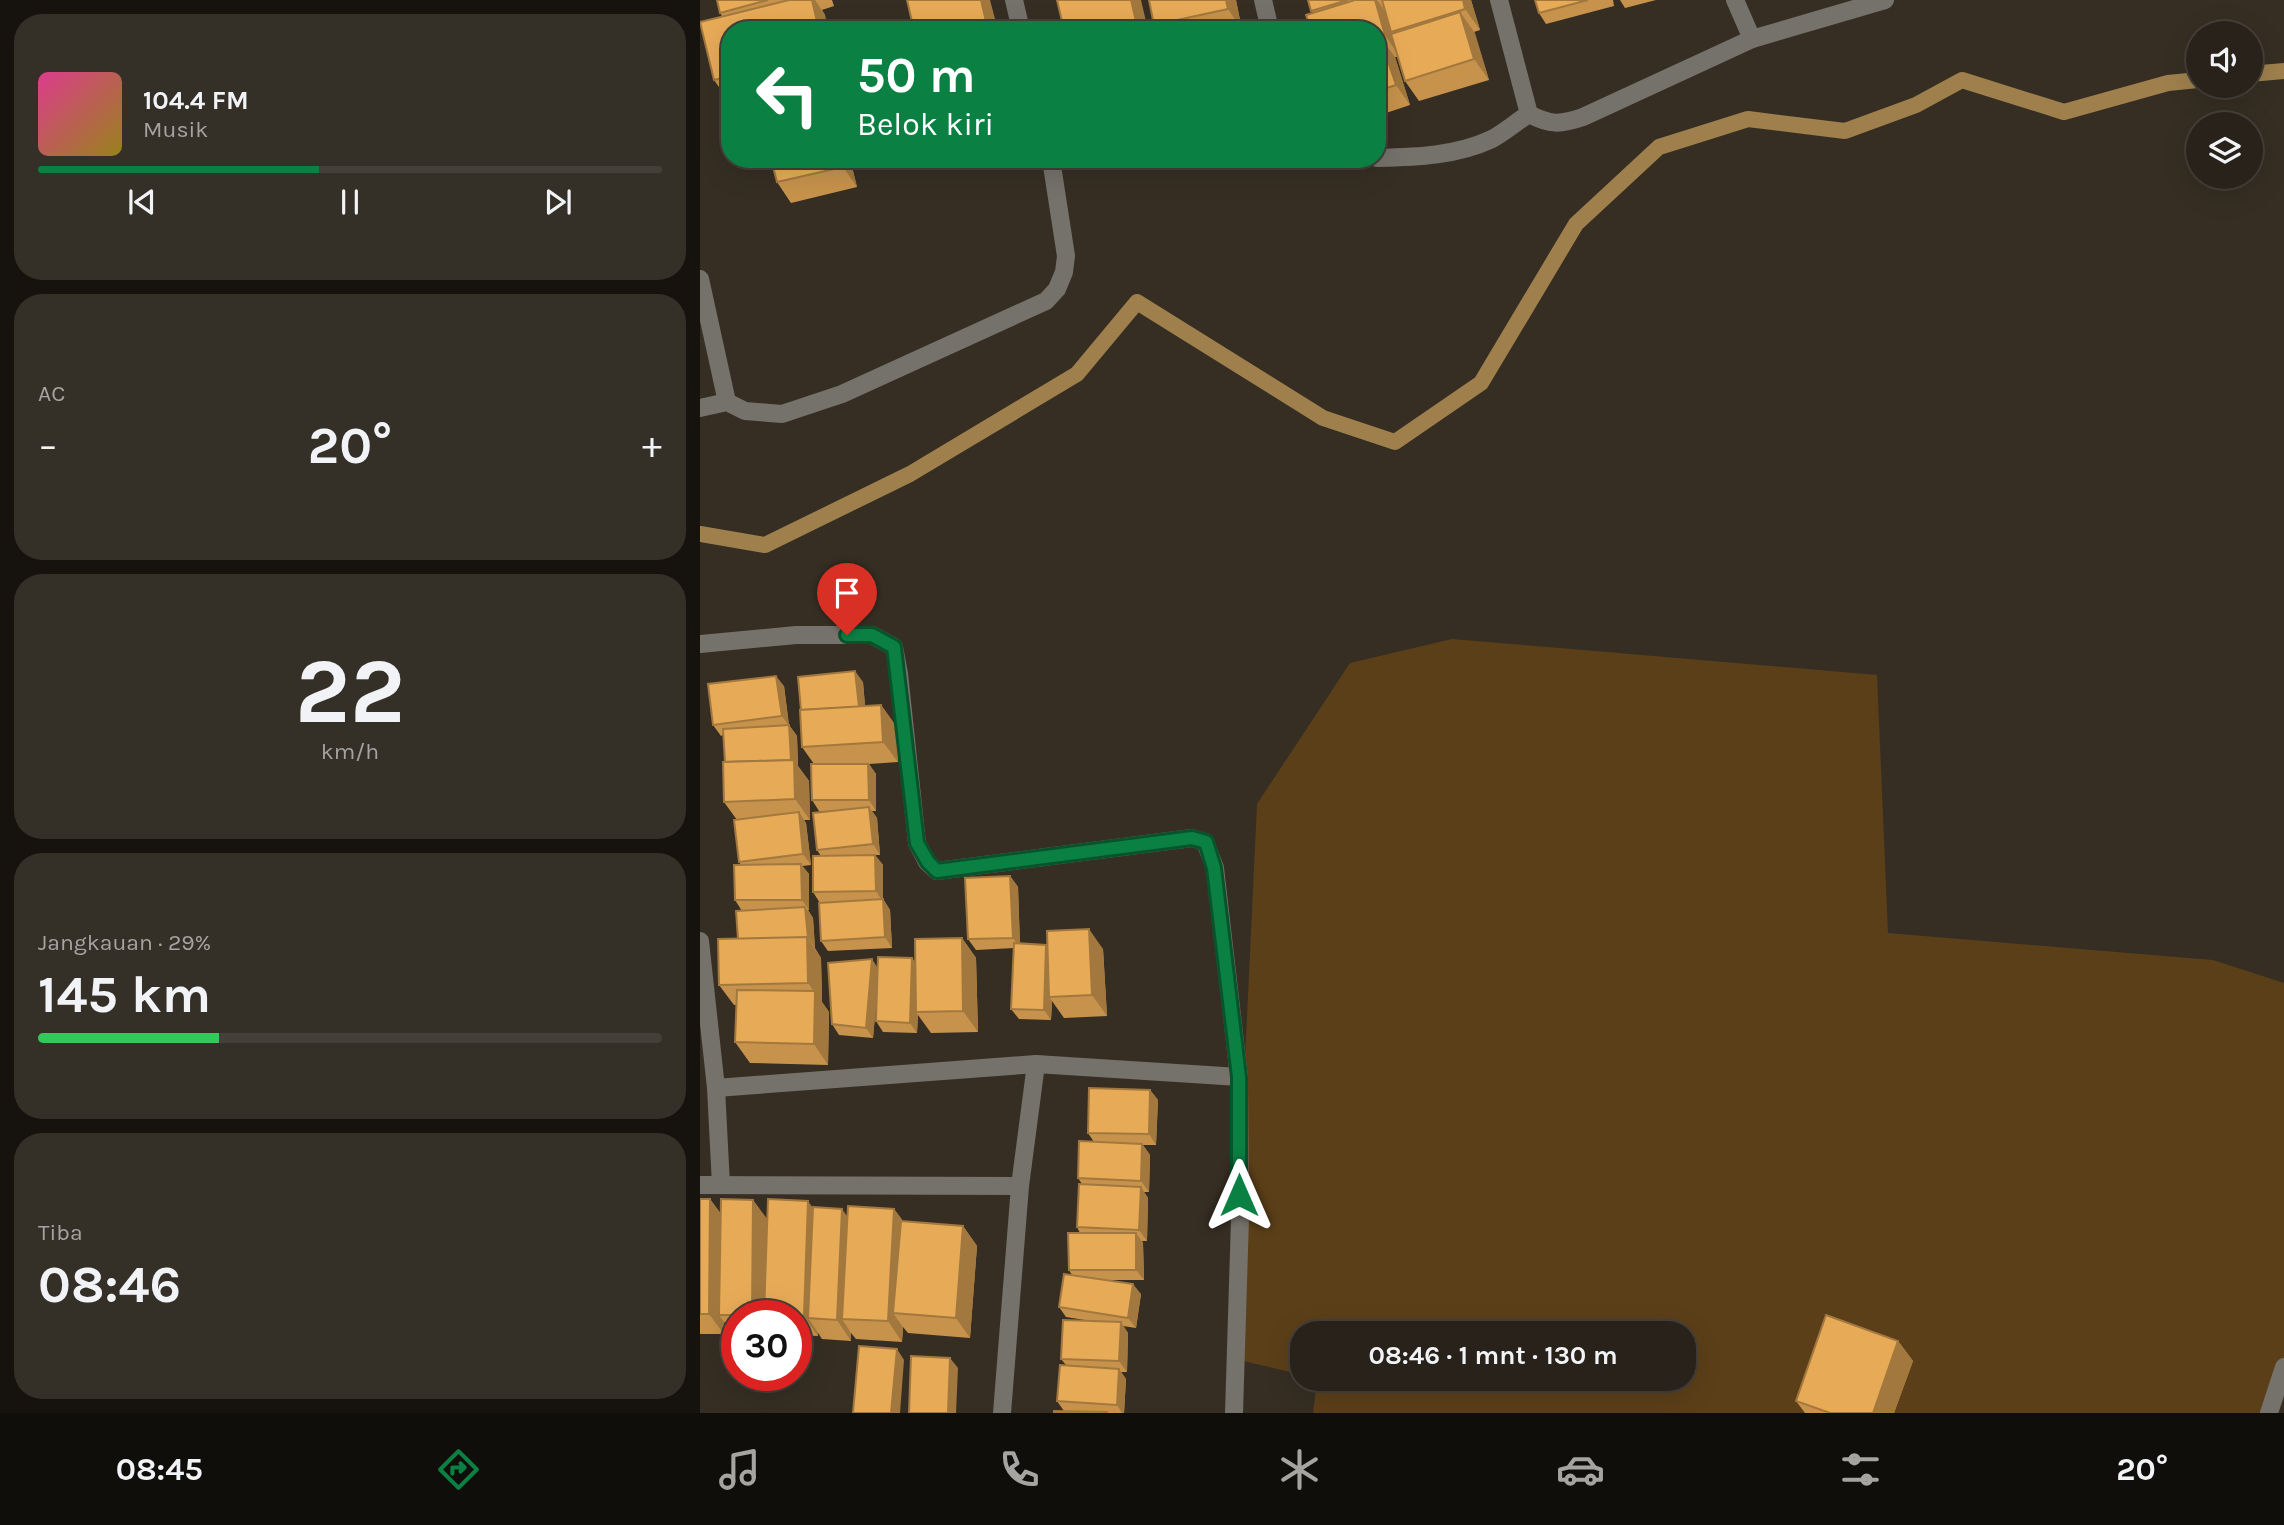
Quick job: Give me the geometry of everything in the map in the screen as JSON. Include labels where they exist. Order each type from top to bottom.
[{"type":"street","points":[[1014,0],[1019,21]]},
{"type":"street","points":[[1263,0],[1268,21]]},
{"type":"street","points":[[1499,0],[1529,114],[1548,123],[1568,122],[1752,39],[1885,0]]},
{"type":"street","points":[[1735,0],[1752,39]]},
{"type":"street","points":[[1386,158],[1424,157],[1473,146],[1493,138],[1529,114]]},
{"type":"street","points":[[700,408],[727,402],[745,411],[782,414],[842,394],[1045,301],[1057,289],[1064,272],[1066,256],[1052,168]]},
{"type":"street","points":[[700,279],[727,402]]},
{"type":"street","points":[[700,643],[796,635],[872,635],[894,647],[917,843],[937,871],[1192,838],[1206,842],[1214,868],[1239,1077],[1240,1219],[1234,1413]]},
{"type":"street","points":[[700,941],[716,1088],[721,1185]]},
{"type":"street","points":[[716,1088],[1036,1064],[1239,1077]]},
{"type":"street","points":[[1002,1413],[1020,1186],[1036,1064]]},
{"type":"street","points":[[700,1185],[1020,1186]]},
{"type":"street","points":[[2269,1413],[2284,1367]]},
{"type":"shaded area","points":[[1452,639],[1877,675],[1888,933],[2213,960],[2284,983],[2284,1358],[2267,1413],[1313,1413],[1316,1391],[1696,1391],[1696,1321],[1290,1321],[1290,1372],[1231,1358],[1257,804],[1350,663]]},
{"type":"building","points":[[717,0],[768,0],[720,13]]},
{"type":"building","points":[[789,0],[812,0],[817,21],[721,21],[721,78],[714,80],[700,22]]},
{"type":"building","points":[[907,0],[981,0],[986,21],[912,21]]},
{"type":"building","points":[[1057,0],[1131,0],[1136,21],[1062,21]]},
{"type":"building","points":[[1149,0],[1226,0],[1228,9],[1172,21],[1153,21]]},
{"type":"building","points":[[1308,0],[1348,0],[1311,11]]},
{"type":"building","points":[[1355,0],[1375,0],[1381,21],[1308,21],[1306,15]]},
{"type":"building","points":[[1382,0],[1463,0],[1465,9],[1391,32]]},
{"type":"building","points":[[1535,0],[1588,0],[1539,13]]},
{"type":"building","points":[[1460,12],[1474,59],[1405,81],[1391,34]]},
{"type":"building","points":[[1386,55],[1396,85],[1386,88]]},
{"type":"building","points":[[773,168],[839,168],[777,182]]},
{"type":"building","points":[[855,671],[859,707],[801,710],[798,677]]},
{"type":"building","points":[[776,676],[782,716],[713,725],[708,684]]},
{"type":"building","points":[[881,705],[883,742],[802,747],[800,710]]},
{"type":"building","points":[[789,725],[791,760],[725,762],[723,729]]},
{"type":"building","points":[[794,760],[795,799],[724,802],[723,762]]},
{"type":"building","points":[[811,764],[868,764],[869,800],[812,800]]},
{"type":"building","points":[[869,807],[873,844],[817,850],[813,813]]},
{"type":"building","points":[[799,812],[803,854],[739,862],[734,820]]},
{"type":"building","points":[[875,855],[876,891],[813,892],[813,856]]},
{"type":"building","points":[[801,864],[802,900],[735,900],[734,865]]},
{"type":"building","points":[[1010,876],[1013,938],[968,939],[965,878]]},
{"type":"building","points":[[883,899],[885,937],[821,941],[819,903]]},
{"type":"building","points":[[805,907],[808,938],[738,939],[736,911]]},
{"type":"building","points":[[1089,929],[1092,995],[1049,997],[1047,931]]},
{"type":"building","points":[[807,937],[808,983],[719,985],[718,939]]},
{"type":"building","points":[[962,938],[963,1011],[916,1012],[915,939]]},
{"type":"building","points":[[1014,943],[1046,945],[1044,1010],[1011,1009]]},
{"type":"building","points":[[878,957],[912,958],[910,1023],[876,1021]]},
{"type":"building","points":[[872,959],[866,1028],[832,1024],[828,963]]},
{"type":"building","points":[[737,990],[815,991],[814,1044],[735,1042]]},
{"type":"building","points":[[1089,1088],[1150,1090],[1149,1134],[1088,1133]]},
{"type":"building","points":[[1079,1141],[1142,1144],[1141,1181],[1078,1178]]},
{"type":"building","points":[[1079,1184],[1141,1187],[1139,1230],[1077,1227]]},
{"type":"building","points":[[700,1199],[710,1199],[709,1314],[700,1314]]},
{"type":"building","points":[[721,1199],[753,1200],[752,1300],[721,1300],[719,1315]]},
{"type":"building","points":[[768,1199],[808,1201],[805,1300],[764,1300]]},
{"type":"building","points":[[848,1206],[894,1209],[888,1321],[842,1319]]},
{"type":"building","points":[[813,1207],[842,1209],[837,1320],[812,1318],[812,1300],[809,1300]]},
{"type":"building","points":[[901,1221],[963,1226],[956,1318],[893,1313]]},
{"type":"building","points":[[1068,1233],[1136,1233],[1136,1270],[1069,1270]]},
{"type":"building","points":[[1064,1274],[1133,1284],[1128,1318],[1059,1307]]},
{"type":"building","points":[[1826,1315],[1898,1341],[1873,1413],[1830,1413],[1796,1401]]},
{"type":"building","points":[[1063,1320],[1121,1322],[1119,1361],[1061,1359]]},
{"type":"building","points":[[859,1346],[897,1349],[891,1413],[853,1413]]},
{"type":"building","points":[[911,1356],[950,1358],[948,1413],[909,1413]]},
{"type":"building","points":[[1060,1365],[1119,1369],[1117,1405],[1057,1401]]},
{"type":"building","points":[[1107,1412],[1107,1413],[1054,1413]]},
{"type":"waterway","points":[[2263,73],[2284,71]]},
{"type":"waterway","points":[[700,534],[765,545],[910,474],[1077,374],[1137,302],[1323,418],[1395,442],[1481,383],[1576,224],[1659,147],[1748,119],[1845,131],[1916,105],[1962,80],[2064,112],[2168,83],[2186,81]]},
{"type":"route","points":[[847,635],[872,635],[894,647],[917,843],[937,871],[1192,838],[1206,842],[1214,868],[1239,1077],[1239,1195]]}]
